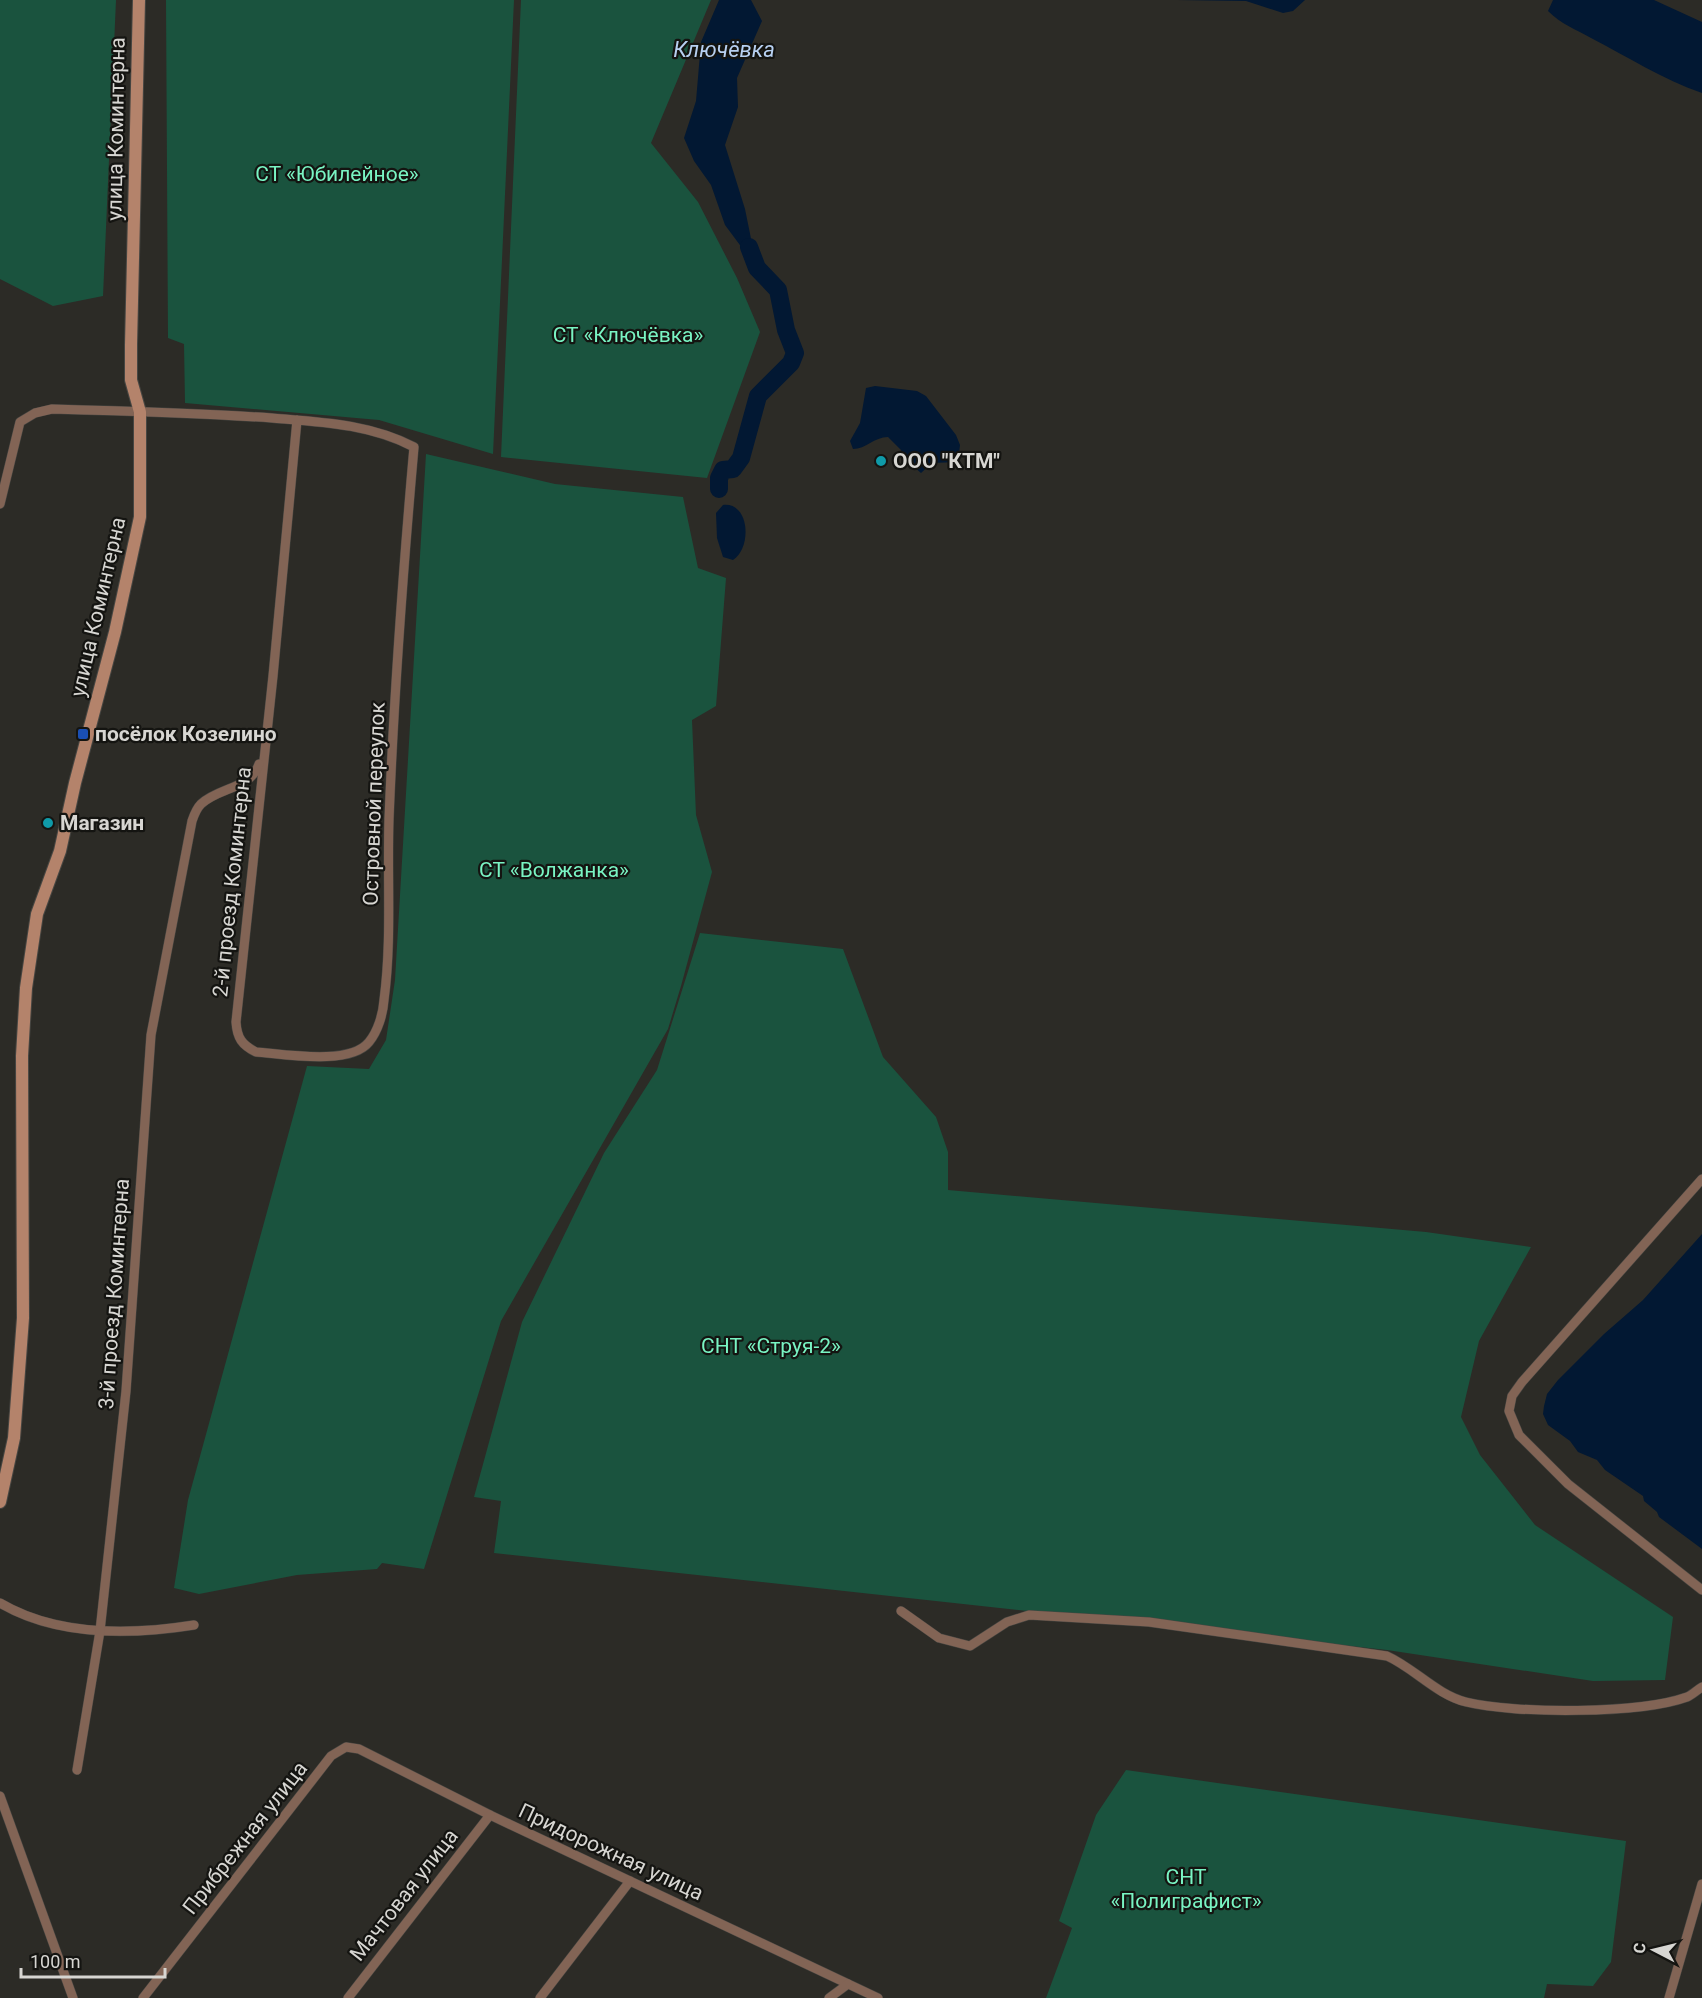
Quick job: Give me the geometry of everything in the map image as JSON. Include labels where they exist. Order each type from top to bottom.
[{"type":"street","name":"улица Коминтерна","points":[[0,1502],[14,1438],[23,1318],[22,1056],[26,988],[37,914],[60,852],[75,783],[115,632],[140,517],[140,412],[131,380],[139,0]]},
{"type":"street","points":[[0,504],[20,422],[35,412],[52,408],[297,420]]},
{"type":"street","name":"Островной переулок","points":[[256,1052],[340,1057],[355,1053],[369,1043],[379,1025],[384,1002],[389,950],[388,876],[396,689],[414,447],[368,428],[297,420]]},
{"type":"street","name":"2-й проезд Коминтерна","points":[[256,1052],[240,1041],[236,1022],[297,420]]},
{"type":"street","name":"3-й проезд Коминтерна","points":[[77,1770],[100,1631],[126,1391],[151,1035],[192,821],[200,805],[247,781],[256,773],[265,747]]},
{"type":"street","points":[[1702,1179],[1522,1382],[1512,1396],[1509,1411],[1519,1435],[1568,1485],[1702,1590]]},
{"type":"street","points":[[0,1603],[58,1625],[100,1631],[160,1630],[194,1625]]},
{"type":"street","points":[[902,1611],[939,1638],[970,1646],[1007,1622],[1029,1615],[1149,1622],[1387,1656],[1465,1701],[1496,1706],[1548,1709],[1636,1708],[1688,1696],[1702,1687]]},
{"type":"street","name":"Придорожная улица","points":[[331,1756],[346,1747],[359,1749],[490,1815],[878,1998]]},
{"type":"street","name":"Прибрежная улица","points":[[143,1998],[331,1756]]},
{"type":"street","points":[[0,1796],[73,1998]]},
{"type":"street","name":"Мачтовая улица","points":[[348,1998],[490,1815]]},
{"type":"street","points":[[540,1998],[630,1881]]},
{"type":"street","points":[[1669,1998],[1702,1884]]},
{"type":"street","points":[[828,1998],[848,1984]]},
{"type":"green space","points":[[0,0],[116,0],[103,296],[53,306],[0,279]]},
{"type":"green space","name":"СТ «Юбилейное»","points":[[166,0],[514,0],[493,454],[379,420],[185,403],[184,344],[168,338]]},
{"type":"green space","name":"СТ «Ключёвка»","points":[[521,0],[711,0],[651,143],[698,202],[737,278],[760,332],[707,478],[501,457]]},
{"type":"green space","name":"СТ «Волжанка»","points":[[426,454],[555,484],[683,497],[698,568],[726,578],[716,706],[692,720],[696,815],[712,872],[668,1029],[501,1321],[424,1569],[382,1563],[377,1569],[297,1575],[199,1594],[174,1588],[188,1500],[307,1066],[369,1069],[386,1040],[395,980]]},
{"type":"green space","name":"СНТ «Струя-2»","points":[[700,933],[843,949],[883,1057],[936,1117],[948,1152],[948,1190],[1426,1232],[1531,1247],[1479,1341],[1461,1417],[1480,1455],[1535,1525],[1673,1617],[1665,1680],[1593,1681],[1387,1650],[494,1553],[501,1501],[474,1497],[522,1322],[604,1153],[657,1070]]},
{"type":"green space","name":"СНТ «Полиграфист»","points":[[1126,1770],[1626,1841],[1611,1962],[1593,1986],[1547,1984],[1544,1998],[1046,1998],[1072,1928],[1059,1921],[1096,1815]]},
{"type":"water","name":"Ключёвка","points":[[719,0],[751,0],[762,21],[737,78],[738,107],[725,145],[745,209],[757,268],[725,225],[711,185],[694,161],[684,138],[696,101],[701,42]]},
{"type":"water","points":[[1177,0],[1305,0],[1293,11],[1283,13],[1246,1]]},
{"type":"water","points":[[1553,0],[1654,0],[1702,22],[1702,93],[1659,74],[1563,23],[1548,11]]},
{"type":"water","points":[[875,386],[917,391],[926,396],[956,435],[960,445],[958,462],[932,463],[921,473],[905,459],[901,450],[888,437],[853,449],[850,441],[860,423],[866,388]]},
{"type":"water","points":[[723,505],[732,506],[739,511],[745,527],[743,546],[733,560],[723,557],[717,538],[716,513]]},
{"type":"water","points":[[1702,1234],[1702,1549],[1659,1517],[1657,1512],[1644,1501],[1643,1496],[1605,1470],[1597,1460],[1578,1452],[1570,1441],[1548,1425],[1543,1414],[1547,1394],[1558,1380],[1604,1334],[1643,1300]]},
{"type":"waterway","name":"Ключёвка","points":[[719,489],[719,478],[723,470],[733,469],[741,458],[758,396],[791,363],[795,353],[786,330],[778,290],[757,268],[749,247]]},
{"type":"place","name":"ООО \"КТМ\"","points":[[881,461]]},
{"type":"place","name":"посёлок Козелино","points":[[83,734]]},
{"type":"place","name":"Магазин","points":[[48,823]]}]
